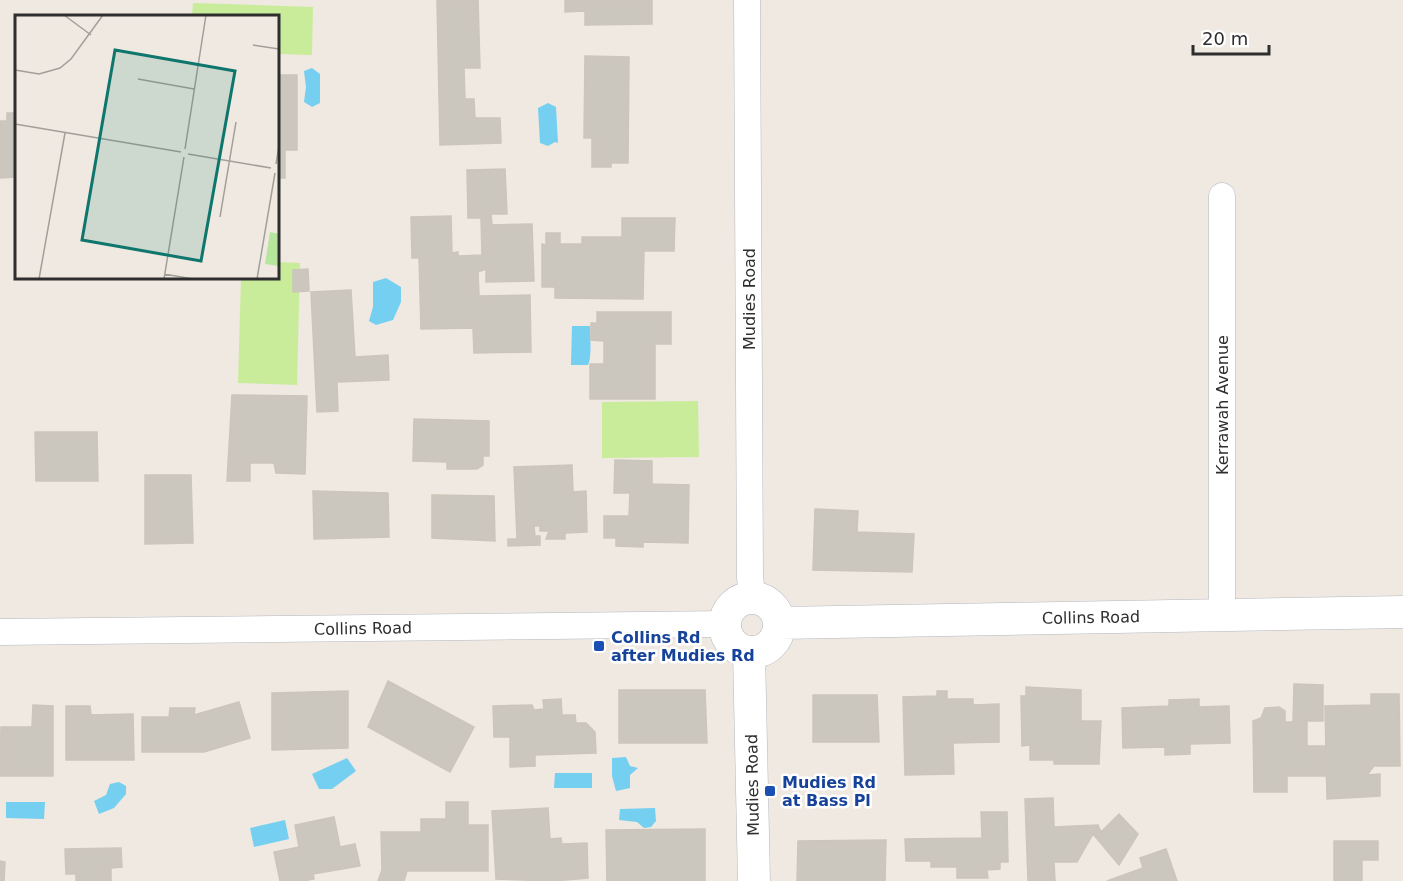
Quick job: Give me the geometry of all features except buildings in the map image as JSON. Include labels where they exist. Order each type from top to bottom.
[{"type":"street","name":"Mudies Road","points":[[747,0],[750,566],[753,598]]},
{"type":"street","name":"Kerrawah Avenue","points":[[1222,196],[1222,614]]},
{"type":"street","points":[[753,598],[770,605],[779,623],[772,643],[766,649],[749,652],[734,645],[729,638],[726,624],[730,612],[736,605],[753,598]]},
{"type":"street","name":"Collins Road","points":[[779,623],[1403,612]]},
{"type":"street","name":"Collins Road","points":[[0,632],[726,624]]},
{"type":"street","name":"Mudies Road","points":[[749,652],[754,881]]},
{"type":"green space","points":[[193,3],[313,7],[312,55],[279,54],[279,15],[192,15]]},
{"type":"green space","points":[[279,262],[300,263],[297,385],[238,383],[241,279],[279,279]]},
{"type":"green space","points":[[698,401],[699,457],[602,458],[602,402]]},
{"type":"water","points":[[312,68],[320,74],[320,103],[312,107],[304,102],[306,87],[304,71]]},
{"type":"water","points":[[548,103],[556,107],[558,143],[555,142],[548,146],[540,143],[538,108]]},
{"type":"water","points":[[386,278],[401,287],[401,302],[393,320],[376,325],[369,321],[373,307],[373,282]]},
{"type":"water","points":[[572,326],[590,326],[588,365],[571,365]]},
{"type":"water","points":[[626,757],[630,766],[638,768],[630,775],[630,788],[616,791],[612,776],[612,758]]},
{"type":"water","points":[[347,758],[356,771],[332,789],[319,789],[312,774]]},
{"type":"water","points":[[555,773],[592,773],[592,788],[554,788]]},
{"type":"water","points":[[119,782],[126,786],[126,794],[114,808],[99,814],[94,801],[106,795],[110,784]]},
{"type":"water","points":[[6,802],[45,802],[44,819],[6,818]]},
{"type":"water","points":[[655,808],[656,821],[651,827],[644,828],[637,822],[619,820],[620,809]]},
{"type":"water","points":[[285,820],[289,839],[254,847],[250,828]]},
{"type":"place","name":"Collins Rd after Mudies Rd","points":[[599,646]]},
{"type":"place","name":"Mudies Rd at Bass Pl","points":[[770,791]]}]
